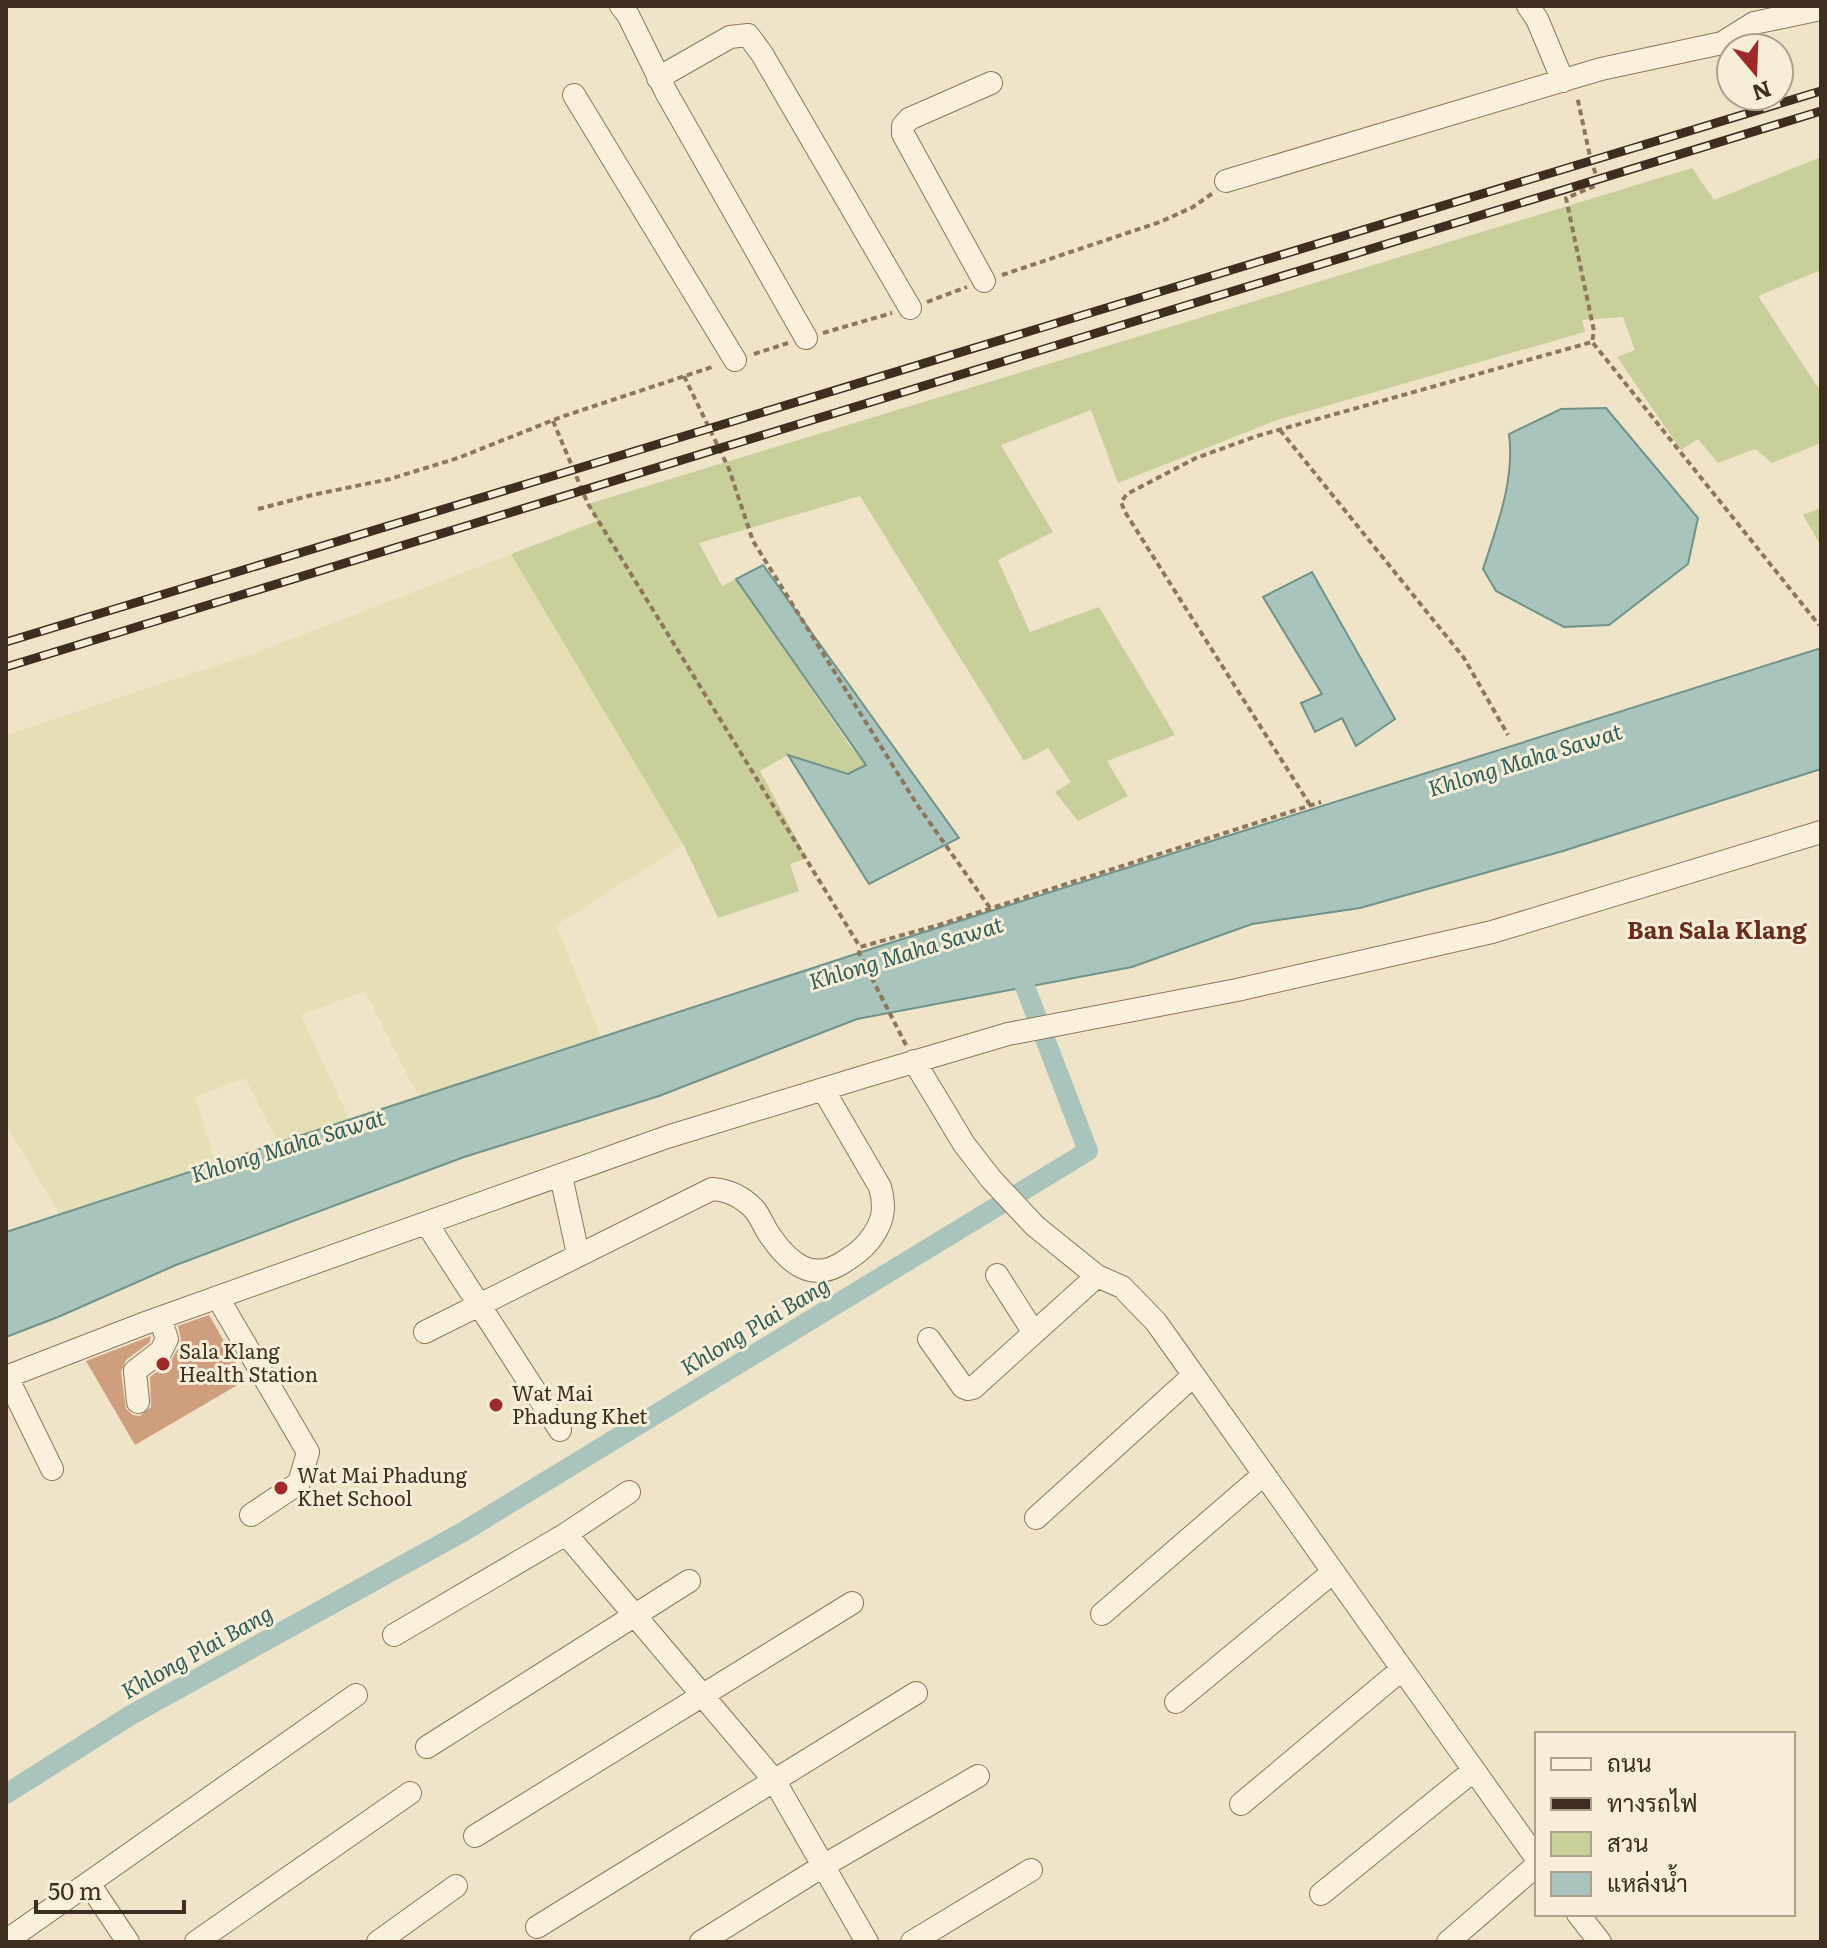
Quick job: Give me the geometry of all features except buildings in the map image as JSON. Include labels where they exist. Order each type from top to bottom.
[{"type":"street","points":[[621,6],[658,78],[806,338]]},
{"type":"street","points":[[1528,6],[1568,79]]},
{"type":"street","points":[[1226,181],[1568,79],[1722,43],[1756,15],[1821,9]]},
{"type":"street","points":[[658,78],[730,37],[748,35],[910,308]]},
{"type":"street","points":[[984,281],[903,134],[903,126],[909,119],[991,83]]},
{"type":"street","points":[[574,95],[735,360]]},
{"type":"street","points":[[52,1469],[7,1377],[160,1318],[678,1134],[914,1061],[1008,1034],[1237,990],[1492,932],[1821,832]]},
{"type":"street","points":[[914,1061],[964,1144],[991,1179],[1035,1226],[1097,1276],[1122,1287],[1156,1322],[1535,1859]]},
{"type":"street","points":[[425,1332],[712,1189],[727,1190],[755,1210],[771,1238],[795,1264],[809,1270],[829,1271],[863,1249],[877,1231],[884,1212],[884,1199],[823,1089]]},
{"type":"street","points":[[561,1176],[578,1254]]},
{"type":"street","points":[[427,1224],[560,1430]]},
{"type":"street","points":[[997,1275],[1034,1333]]},
{"type":"street","points":[[929,1339],[963,1387],[973,1388],[1097,1276]]},
{"type":"street","points":[[218,1298],[308,1452],[299,1483],[251,1515]]},
{"type":"street","points":[[138,1402],[135,1371],[161,1351],[167,1339],[160,1318]]},
{"type":"street","points":[[1036,1518],[1193,1376]]},
{"type":"street","points":[[1102,1614],[1263,1475]]},
{"type":"street","points":[[394,1635],[566,1534],[629,1492]]},
{"type":"street","points":[[566,1534],[774,1780],[867,1942]]},
{"type":"street","points":[[1176,1702],[1332,1573]]},
{"type":"street","points":[[427,1747],[689,1581]]},
{"type":"street","points":[[475,1836],[852,1603]]},
{"type":"street","points":[[1241,1804],[1401,1670]]},
{"type":"street","points":[[537,1927],[916,1693]]},
{"type":"street","points":[[6,1941],[90,1885],[356,1695]]},
{"type":"street","points":[[1321,1894],[1473,1771]]},
{"type":"street","points":[[701,1942],[823,1866],[978,1776]]},
{"type":"street","points":[[196,1942],[410,1793]]},
{"type":"street","points":[[1448,1942],[1535,1864]]},
{"type":"street","points":[[912,1942],[1031,1870]]},
{"type":"street","points":[[90,1885],[128,1942]]},
{"type":"street","points":[[378,1942],[456,1886]]},
{"type":"street","points":[[1580,1916],[1600,1942]]},
{"type":"path","points":[[1568,79],[1598,180],[1595,186],[1566,198],[1594,331],[1592,342],[1819,625]]},
{"type":"path","points":[[1310,805],[1121,502],[1127,494],[1196,458],[1280,429],[1592,342]]},
{"type":"path","points":[[684,376],[729,469],[753,541],[918,806],[990,908]]},
{"type":"path","points":[[553,420],[588,504],[860,947],[859,953],[899,1033]]},
{"type":"path","points":[[1280,429],[1464,658],[1508,735]]},
{"type":"path","points":[[860,947],[1321,802]]},
{"type":"shaded area","points":[[511,554],[684,844],[556,925],[601,1037],[418,1096],[365,991],[301,1015],[349,1119],[278,1142],[245,1078],[195,1097],[216,1163],[60,1215],[6,1124],[6,735],[258,652]]},
{"type":"green space","points":[[1821,157],[1821,270],[1758,296],[1821,392],[1821,443],[1772,463],[1755,449],[1718,463],[1698,439],[1681,450],[1617,357],[1635,350],[1623,317],[1582,320],[1585,332],[1277,420],[1118,483],[1091,410],[1001,445],[1053,532],[998,560],[1030,632],[1099,607],[1175,735],[1107,761],[1128,796],[1078,821],[1055,792],[1071,782],[1048,748],[1024,761],[860,496],[699,543],[722,586],[736,579],[850,746],[867,766],[848,774],[788,755],[760,771],[807,858],[790,864],[799,891],[718,918],[683,844],[511,554],[597,521],[588,504],[1692,168],[1714,200]]},
{"type":"green space","points":[[1821,508],[1821,546],[1803,515]]},
{"type":"water","points":[[1606,408],[1698,518],[1688,564],[1609,625],[1564,627],[1496,591],[1483,569],[1507,486],[1509,434],[1561,409]]},
{"type":"water","points":[[763,565],[959,838],[869,884],[788,755],[848,774],[866,765],[736,579]]},
{"type":"water","points":[[1312,572],[1395,719],[1356,746],[1342,718],[1315,732],[1301,703],[1322,694],[1263,597]]},
{"type":"water","name":"Khlong Maha Sawat","points":[[1821,648],[1821,769],[1563,851],[1360,908],[1252,924],[1132,967],[857,1019],[659,1096],[464,1157],[176,1265],[6,1337],[6,1232],[877,947]]},
{"type":"waterway","name":"Khlong Plai Bang","points":[[6,1794],[131,1715],[461,1533],[1088,1151],[1016,963]]},
{"type":"railway","points":[[6,642],[1821,91]]},
{"type":"railway","points":[[6,667],[1821,111]]},
{"type":"place","name":"Sala Klang Health Station","points":[[163,1364]]},
{"type":"place","name":"Wat Mai Phadung Khet","points":[[496,1405]]},
{"type":"place","name":"Wat Mai Phadung Khet School","points":[[281,1488]]},
{"type":"district","name":"Ban Sala Klang","points":[[1717,931]]}]
